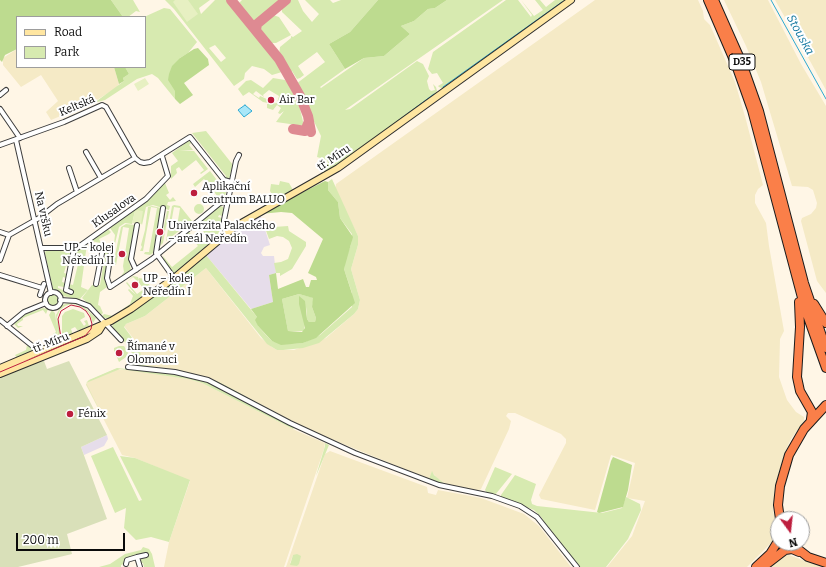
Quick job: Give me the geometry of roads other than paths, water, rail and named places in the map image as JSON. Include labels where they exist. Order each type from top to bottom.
[{"type":"highway","name":"D35","points":[[708,0],[736,65],[752,110],[796,278],[814,337],[826,368]]},
{"type":"highway","name":"D35","points":[[714,0],[742,63],[763,126],[804,283],[826,348]]},
{"type":"highway","points":[[796,278],[800,319],[797,378],[802,395],[812,412],[811,419]]},
{"type":"highway","points":[[804,283],[826,323]]},
{"type":"highway","points":[[780,511],[779,494],[784,470],[796,441],[811,419],[826,405]]},
{"type":"highway","points":[[763,567],[785,550],[792,549],[813,560],[826,562]]},
{"type":"highway","points":[[756,567],[772,551]]},
{"type":"main road","name":"tř. Míru","points":[[0,368],[104,324],[136,306],[174,278],[248,217],[304,189],[338,168],[571,0]]},
{"type":"main road","name":"tř. Míru","points":[[0,374],[87,339],[97,333],[104,324]]},
{"type":"street","points":[[0,95],[6,90]]},
{"type":"street","name":"Keltská","points":[[0,145],[64,122],[102,105],[106,108],[135,158]]},
{"type":"street","points":[[0,109],[18,139]]},
{"type":"street","points":[[0,260],[8,235],[34,221],[56,204],[135,158],[141,163],[146,163],[162,156],[190,138],[224,180],[231,182]]},
{"type":"street","name":"Na vršku","points":[[18,139],[34,221],[51,293]]},
{"type":"street","points":[[86,152],[101,178]]},
{"type":"street","name":"Klusalova","points":[[74,249],[146,199],[168,177],[162,156]]},
{"type":"street","points":[[227,233],[224,224],[227,201],[236,161],[239,156]]},
{"type":"street","points":[[69,168],[77,192]]},
{"type":"street","points":[[96,284],[103,248],[110,248],[111,252],[107,278],[110,287],[157,255],[220,203],[227,201]]},
{"type":"street","points":[[163,208],[157,255],[174,278]]},
{"type":"street","points":[[136,270],[131,259],[137,225]]},
{"type":"street","points":[[0,232],[8,235]]},
{"type":"street","points":[[41,248],[74,249],[66,290],[71,292]]},
{"type":"street","points":[[0,275],[43,286],[40,295]]},
{"type":"street","points":[[51,293],[57,294],[60,300],[59,305],[54,308],[48,306],[46,303],[46,297],[51,293]]},
{"type":"street","points":[[60,300],[76,301],[86,305],[121,340]]},
{"type":"street","points":[[7,326],[24,312],[46,303]]},
{"type":"street","points":[[0,320],[35,348]]},
{"type":"street","points":[[128,367],[181,373],[208,380],[290,423],[355,453],[439,485],[492,496],[520,506],[537,517],[577,567]]},
{"type":"street","points":[[126,564],[127,560],[146,556]]},
{"type":"street","points":[[138,558],[140,567]]},
{"type":"water","points":[[245,105],[252,111],[244,117],[238,110]]},
{"type":"waterway","name":"Stouska","points":[[771,0],[826,99]]},
{"type":"waterway","points":[[443,87],[562,2]]},
{"type":"waterway","points":[[364,146],[434,94]]},
{"type":"tram line","points":[[0,372],[85,336],[91,329],[92,324],[86,311],[80,307],[71,305],[61,311],[58,319],[61,338]]},
{"type":"place","name":"Air Bar","points":[[271,100]]},
{"type":"place","name":"Aplikační centrum BALUO","points":[[194,193]]},
{"type":"place","name":"Univerzita Palackého – areál Neředín","points":[[160,232]]},
{"type":"place","name":"UP – kolej Neředín II","points":[[122,254]]},
{"type":"place","name":"UP – kolej Neředín I","points":[[135,285]]},
{"type":"place","name":"Římané v Olomouci","points":[[119,353]]},
{"type":"place","name":"Fénix","points":[[70,414]]}]
